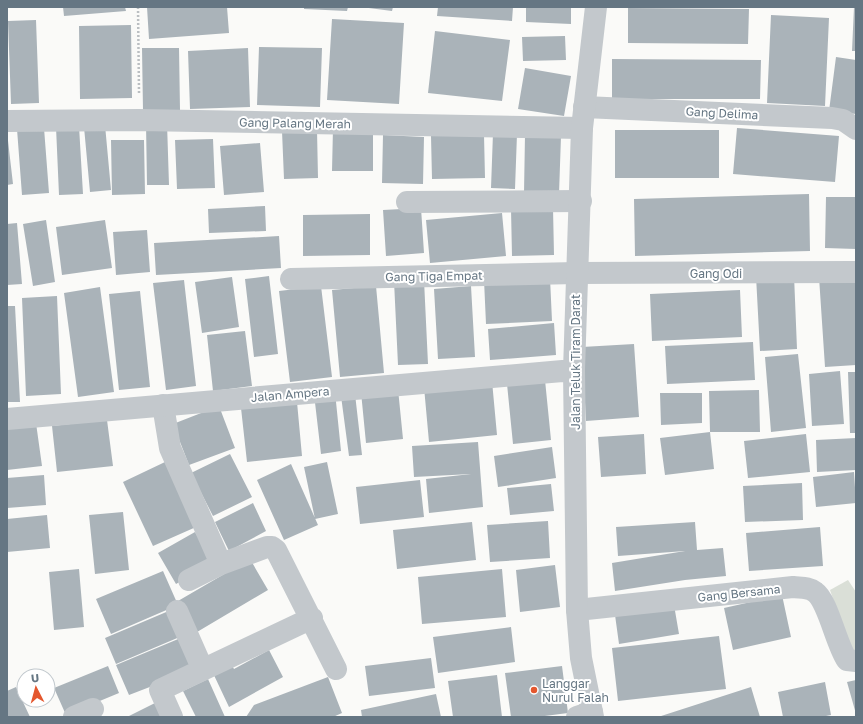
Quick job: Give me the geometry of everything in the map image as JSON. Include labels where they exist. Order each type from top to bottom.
[{"type":"street","name":"Jalan Teluk Tiram Darat","points":[[587,715],[577,610],[574,370],[576,273],[583,117],[596,7]]},
{"type":"street","name":"Gang Palang Merah","points":[[7,120],[583,117]]},
{"type":"street","name":"Gang Delima","points":[[583,117],[832,118],[843,120],[856,129]]},
{"type":"street","points":[[407,202],[580,201]]},
{"type":"street","name":"Gang Odi","points":[[576,273],[856,272]]},
{"type":"street","name":"Gang Tiga Empat","points":[[291,279],[576,273]]},
{"type":"street","name":"Jalan Ampera","points":[[7,419],[574,370]]},
{"type":"street","points":[[163,406],[170,448],[220,564]]},
{"type":"street","points":[[189,580],[220,564],[267,547],[272,547],[279,554],[336,669]]},
{"type":"street","name":"Gang Bersama","points":[[577,610],[793,587],[808,588],[821,598],[840,650],[847,660],[856,660]]},
{"type":"street","points":[[177,611],[204,670]]},
{"type":"street","points":[[172,717],[160,690],[312,618]]},
{"type":"path","points":[[138,7],[139,120]]},
{"type":"shaded area","points":[[848,580],[856,592],[856,650],[851,651],[830,590]]},
{"type":"building","points":[[63,7],[125,7],[126,11],[64,16]]},
{"type":"building","points":[[147,7],[227,7],[229,33],[149,39]]},
{"type":"building","points":[[304,7],[348,7],[347,11],[304,9]]},
{"type":"building","points":[[361,7],[393,7],[392,11]]},
{"type":"building","points":[[438,7],[513,7],[512,21],[437,16]]},
{"type":"building","points":[[526,7],[571,7],[571,24],[526,22]]},
{"type":"building","points":[[854,7],[856,7],[856,51],[852,51]]},
{"type":"building","points":[[628,8],[749,9],[748,44],[628,43]]},
{"type":"building","points":[[771,15],[829,18],[825,106],[767,103]]},
{"type":"building","points":[[332,19],[404,23],[399,104],[327,100]]},
{"type":"building","points":[[36,20],[39,103],[11,104],[8,21]]},
{"type":"building","points":[[131,25],[132,98],[80,99],[79,26]]},
{"type":"building","points":[[435,31],[510,40],[502,101],[428,93]]},
{"type":"building","points":[[565,36],[566,60],[523,61],[522,37]]},
{"type":"building","points":[[259,47],[322,48],[320,107],[257,105]]},
{"type":"building","points":[[142,48],[179,48],[180,110],[143,111]]},
{"type":"building","points":[[248,48],[250,107],[190,109],[188,51]]},
{"type":"building","points":[[836,57],[856,60],[856,114],[829,111]]},
{"type":"building","points":[[612,59],[761,60],[760,99],[612,99]]},
{"type":"building","points":[[525,68],[571,76],[564,116],[518,109]]},
{"type":"building","points":[[146,123],[167,123],[169,185],[147,185]]},
{"type":"building","points":[[105,125],[111,190],[90,192],[84,127]]},
{"type":"building","points":[[79,126],[83,194],[59,195],[56,127]]},
{"type":"building","points":[[44,128],[49,193],[22,195],[17,129]]},
{"type":"building","points":[[333,128],[373,128],[373,171],[332,171]]},
{"type":"building","points":[[737,128],[839,136],[835,182],[733,174]]},
{"type":"building","points":[[317,130],[318,178],[284,179],[282,131]]},
{"type":"building","points":[[615,130],[719,130],[719,178],[615,178]]},
{"type":"building","points":[[7,132],[13,184],[7,185]]},
{"type":"building","points":[[493,133],[517,134],[515,189],[491,188]]},
{"type":"building","points":[[383,135],[424,137],[423,184],[382,183]]},
{"type":"building","points":[[484,135],[485,178],[432,179],[431,136]]},
{"type":"building","points":[[525,135],[561,136],[559,194],[524,193]]},
{"type":"building","points":[[213,139],[215,188],[177,189],[175,140]]},
{"type":"building","points":[[111,140],[144,140],[145,194],[112,195]]},
{"type":"building","points":[[260,143],[264,192],[224,195],[220,146]]},
{"type":"building","points":[[809,194],[810,251],[635,256],[634,199]]},
{"type":"building","points":[[826,197],[856,197],[856,249],[825,248]]},
{"type":"building","points":[[265,206],[266,231],[209,233],[208,209]]},
{"type":"building","points":[[421,208],[424,253],[386,256],[383,210]]},
{"type":"building","points":[[553,208],[554,255],[512,256],[511,209]]},
{"type":"building","points":[[502,213],[506,256],[430,263],[426,220]]},
{"type":"building","points":[[370,214],[370,255],[303,256],[303,215]]},
{"type":"building","points":[[46,220],[55,282],[33,286],[23,224]]},
{"type":"building","points":[[105,220],[112,268],[62,275],[56,227]]},
{"type":"building","points":[[17,223],[22,284],[7,285],[7,224]]},
{"type":"building","points":[[147,230],[150,272],[116,275],[113,232]]},
{"type":"building","points":[[279,236],[281,268],[156,275],[154,243]]},
{"type":"building","points":[[794,275],[797,349],[760,351],[756,276]]},
{"type":"building","points":[[856,275],[856,365],[825,367],[819,277]]},
{"type":"building","points":[[269,276],[278,354],[254,357],[245,279]]},
{"type":"building","points":[[232,277],[239,327],[202,333],[195,282]]},
{"type":"building","points":[[550,278],[552,321],[486,324],[484,280]]},
{"type":"building","points":[[184,280],[196,386],[166,390],[153,283]]},
{"type":"building","points":[[424,280],[428,364],[398,365],[394,281]]},
{"type":"building","points":[[321,286],[332,377],[290,382],[279,291]]},
{"type":"building","points":[[376,286],[384,373],[340,377],[332,290]]},
{"type":"building","points":[[471,286],[475,357],[438,359],[434,289]]},
{"type":"building","points":[[100,287],[114,392],[78,397],[64,293]]},
{"type":"building","points":[[740,290],[742,337],[652,341],[650,294]]},
{"type":"building","points":[[140,291],[150,387],[119,390],[109,294]]},
{"type":"building","points":[[57,296],[61,394],[26,396],[22,298]]},
{"type":"building","points":[[7,306],[15,306],[20,402],[7,402]]},
{"type":"building","points":[[554,323],[556,355],[490,360],[488,329]]},
{"type":"building","points":[[245,331],[252,386],[213,391],[207,335]]},
{"type":"building","points":[[753,342],[755,380],[667,384],[665,346]]},
{"type":"building","points":[[634,344],[639,417],[586,421],[582,347]]},
{"type":"building","points":[[798,354],[806,428],[771,432],[765,357]]},
{"type":"building","points":[[840,371],[844,424],[812,426],[809,374]]},
{"type":"building","points":[[848,372],[856,372],[856,433],[850,433]]},
{"type":"building","points":[[545,380],[551,440],[513,444],[507,384]]},
{"type":"building","points":[[492,381],[497,435],[429,442],[424,387]]},
{"type":"building","points":[[398,389],[403,439],[366,443],[361,392]]},
{"type":"building","points":[[759,390],[760,432],[710,432],[709,391]]},
{"type":"building","points":[[335,392],[341,451],[321,454],[314,394]]},
{"type":"building","points":[[660,393],[702,393],[702,423],[661,425]]},
{"type":"building","points":[[355,394],[362,455],[349,456],[341,396]]},
{"type":"building","points":[[297,402],[302,456],[247,462],[241,408]]},
{"type":"building","points":[[219,406],[235,448],[189,465],[173,424]]},
{"type":"building","points":[[107,420],[113,466],[57,472],[52,426]]},
{"type":"building","points":[[36,423],[42,466],[7,470],[7,427]]},
{"type":"building","points":[[710,432],[714,469],[665,475],[660,438]]},
{"type":"building","points":[[644,434],[646,474],[601,477],[598,437]]},
{"type":"building","points":[[806,434],[810,472],[748,478],[744,441]]},
{"type":"building","points":[[856,438],[856,470],[817,472],[816,440]]},
{"type":"building","points":[[478,442],[483,507],[429,513],[426,479],[471,474],[414,477],[412,446]]},
{"type":"building","points":[[552,447],[556,478],[498,487],[494,456]]},
{"type":"building","points":[[230,454],[252,497],[213,516],[191,473]]},
{"type":"building","points":[[165,462],[196,527],[153,546],[123,482]]},
{"type":"building","points":[[327,462],[338,514],[315,519],[304,467]]},
{"type":"building","points":[[291,464],[318,525],[284,540],[257,480]]},
{"type":"building","points":[[854,472],[856,503],[816,507],[813,477]]},
{"type":"building","points":[[44,475],[46,505],[7,508],[7,478]]},
{"type":"building","points":[[420,480],[424,517],[360,524],[356,487]]},
{"type":"building","points":[[802,483],[803,520],[745,522],[743,486]]},
{"type":"building","points":[[551,484],[554,511],[510,515],[507,488]]},
{"type":"building","points":[[253,503],[266,531],[229,551],[215,522]]},
{"type":"building","points":[[123,512],[129,570],[95,574],[89,515]]},
{"type":"building","points":[[47,515],[50,548],[7,552],[7,519]]},
{"type":"building","points":[[548,521],[550,558],[490,562],[487,525]]},
{"type":"building","points":[[472,522],[476,560],[397,569],[393,530]]},
{"type":"building","points":[[695,522],[697,550],[723,548],[726,576],[685,580],[615,591],[612,563],[685,551],[618,556],[616,527]]},
{"type":"building","points":[[820,527],[823,566],[749,571],[746,533]]},
{"type":"building","points":[[195,532],[213,563],[176,584],[158,553]]},
{"type":"building","points":[[250,559],[268,590],[197,632],[178,601]]},
{"type":"building","points":[[555,565],[560,607],[520,612],[516,570]]},
{"type":"building","points":[[79,569],[84,627],[54,630],[49,572]]},
{"type":"building","points":[[502,569],[506,617],[422,624],[418,577]]},
{"type":"building","points":[[163,571],[178,605],[111,634],[96,599]]},
{"type":"building","points":[[782,595],[791,637],[733,650],[724,608]]},
{"type":"building","points":[[674,605],[679,634],[619,644],[615,615]]},
{"type":"building","points":[[171,610],[182,636],[116,664],[105,638]]},
{"type":"building","points":[[511,627],[515,662],[438,673],[433,637]]},
{"type":"building","points":[[719,636],[726,689],[618,701],[612,648]]},
{"type":"building","points":[[183,637],[199,668],[129,695],[116,665]]},
{"type":"building","points":[[269,650],[283,677],[229,707],[212,671],[230,662],[234,669]]},
{"type":"building","points":[[431,658],[435,688],[369,696],[365,666]]},
{"type":"building","points":[[108,666],[119,693],[66,715],[56,692],[56,687]]},
{"type":"building","points":[[562,666],[568,713],[537,717],[511,717],[505,673]]},
{"type":"building","points":[[497,675],[502,717],[453,717],[448,681]]},
{"type":"building","points":[[328,677],[342,713],[333,717],[246,717],[254,705]]},
{"type":"building","points":[[208,679],[225,717],[196,717],[183,691]]},
{"type":"building","points":[[856,680],[856,714],[847,682]]},
{"type":"building","points":[[825,682],[831,715],[821,717],[783,717],[778,692]]},
{"type":"building","points":[[16,687],[16,708],[26,708],[30,717],[7,717],[7,691]]},
{"type":"building","points":[[751,687],[760,717],[658,717]]},
{"type":"building","points":[[436,694],[441,717],[362,717],[361,710]]},
{"type":"building","points":[[159,701],[167,717],[127,717]]},
{"type":"place","name":"Langgar Nurul Falah","points":[[534,690]]}]
